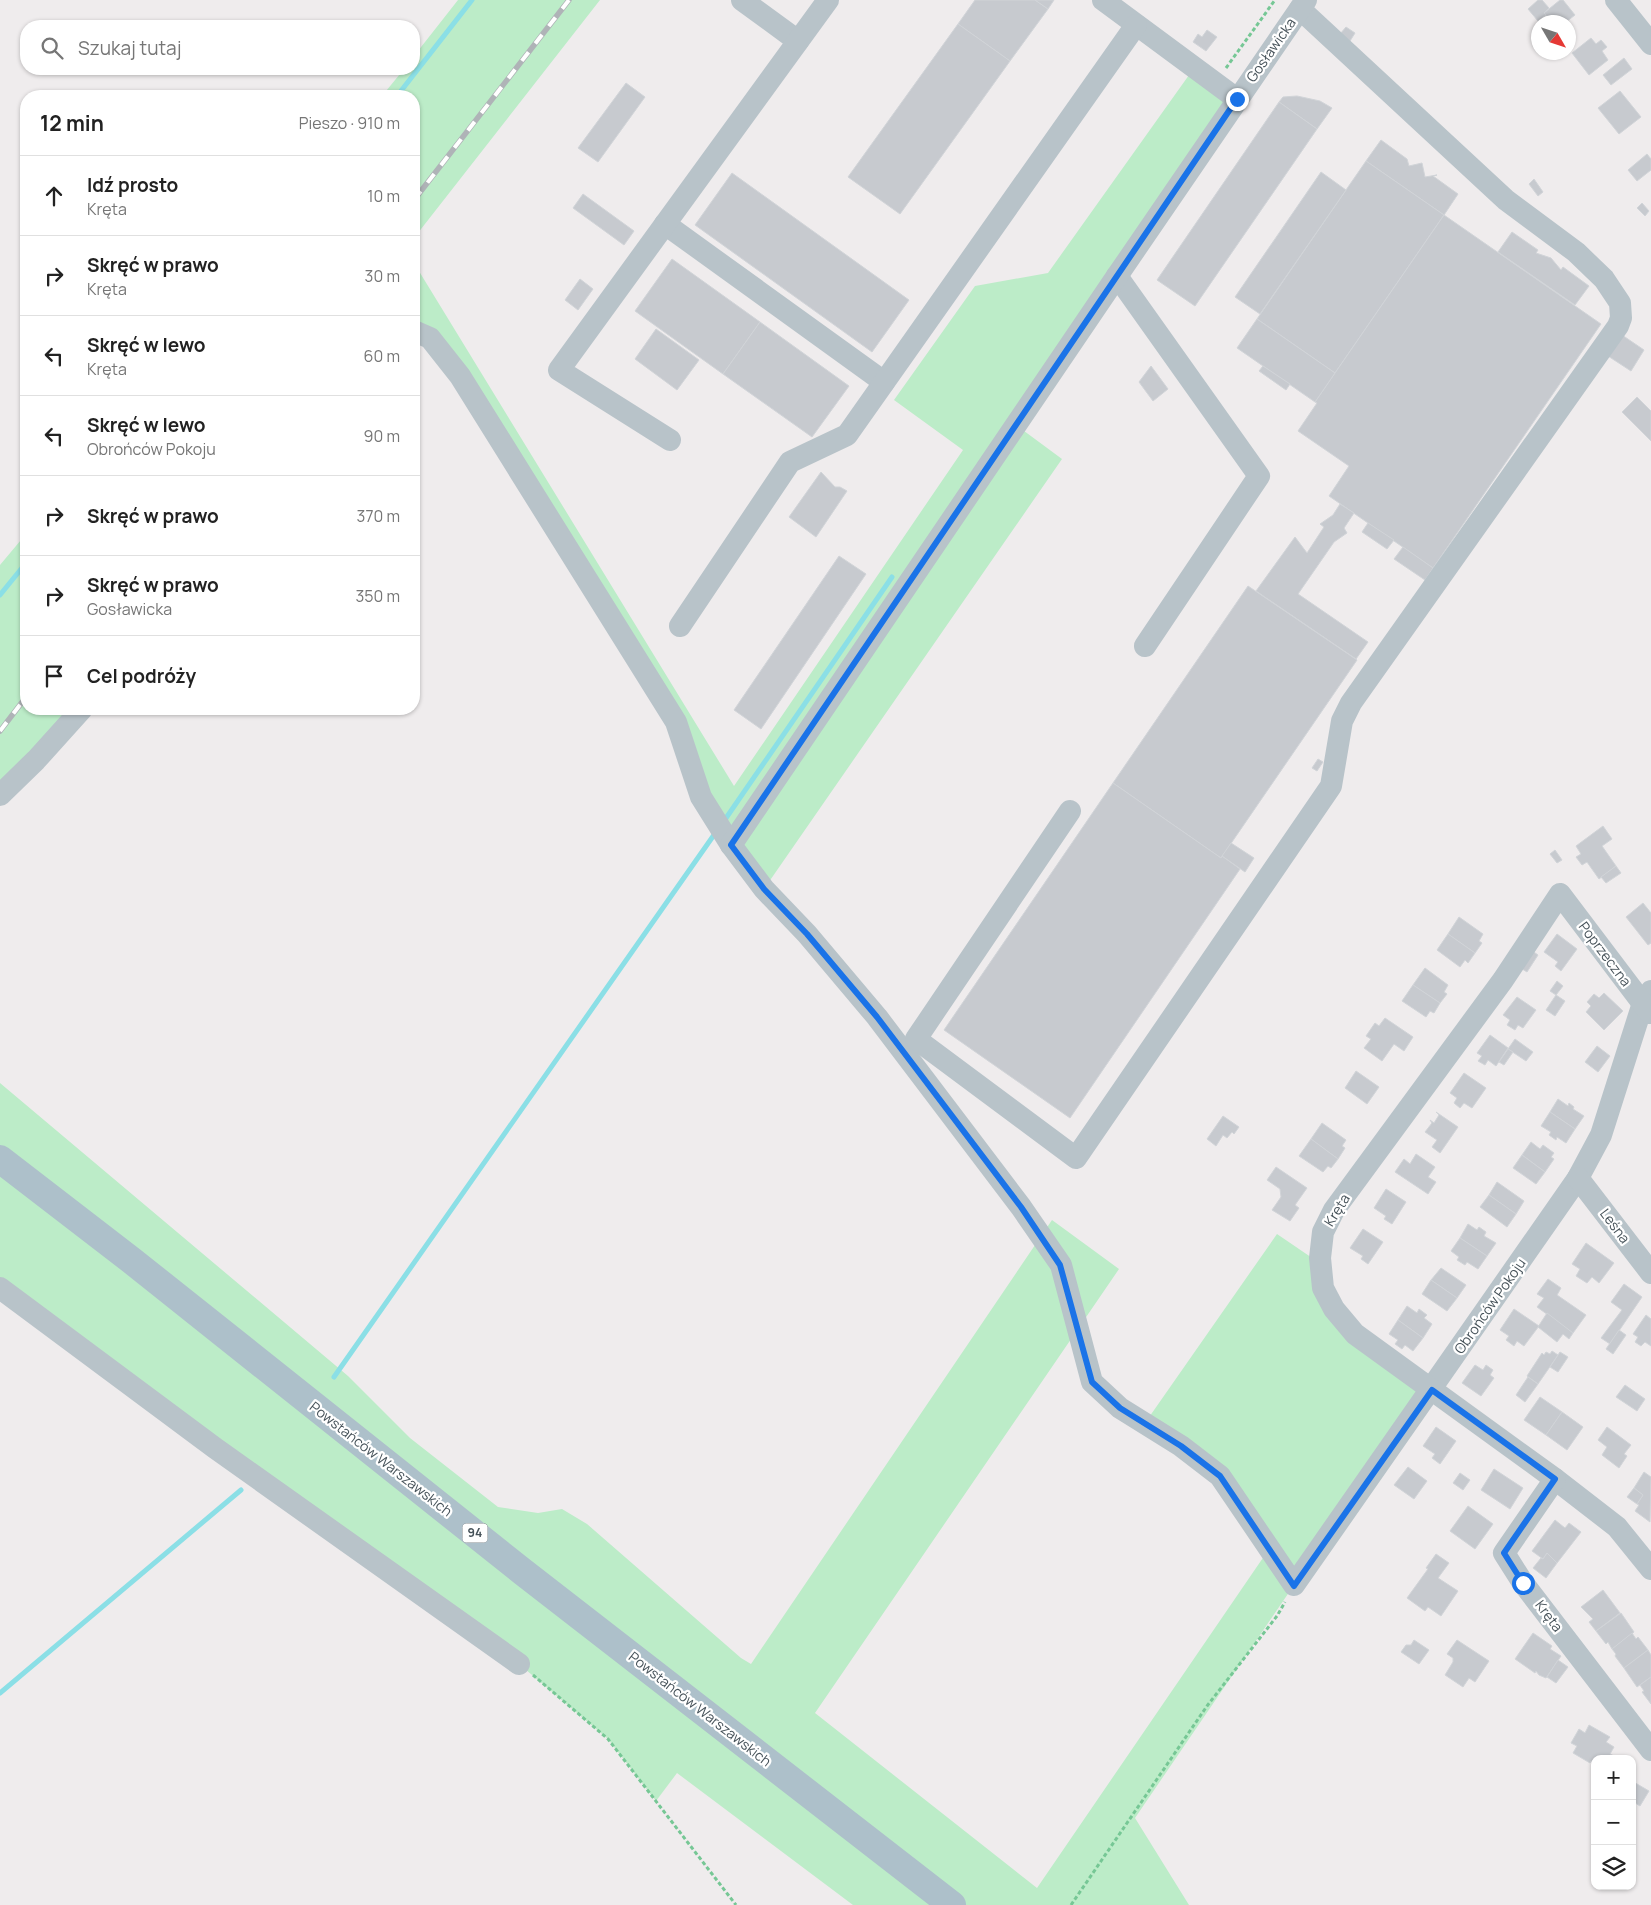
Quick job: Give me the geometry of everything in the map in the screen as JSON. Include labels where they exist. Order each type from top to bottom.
[{"type":"main road","name":"Powstańców Warszawskich","points":[[0,1159],[132,1260],[523,1572],[952,1905]]},
{"type":"street","points":[[742,0],[798,42]]},
{"type":"street","points":[[670,440],[559,370],[828,0]]},
{"type":"street","points":[[1103,0],[1237,99]]},
{"type":"street","points":[[1616,0],[1651,44]]},
{"type":"street","points":[[1070,811],[916,1039],[1076,1158],[1330,786],[1342,721],[1351,703],[1618,326],[1621,318],[1620,304],[1604,279],[1576,252],[1506,200],[1303,4]]},
{"type":"street","name":"Gosławicka","points":[[731,845],[1303,4]]},
{"type":"street","points":[[680,626],[790,462],[847,435],[1136,25]]},
{"type":"street","points":[[665,224],[884,382]]},
{"type":"street","points":[[1117,276],[1259,476],[1145,646]]},
{"type":"street","points":[[420,334],[430,338],[460,376],[676,722],[701,797],[731,845],[764,889],[807,934],[877,1017],[1021,1207],[1056,1258],[1060,1265],[1092,1382],[1120,1408],[1181,1446],[1220,1476],[1294,1586]]},
{"type":"street","points":[[0,795],[36,760],[77,715]]},
{"type":"street","name":"Poprzeczna","points":[[1560,894],[1648,1003]]},
{"type":"street","name":"Kręta","points":[[1560,894],[1503,980],[1334,1210],[1323,1232],[1320,1258],[1323,1288],[1334,1309],[1356,1334],[1555,1479],[1617,1527],[1651,1569]]},
{"type":"street","name":"Obrońców Pokoju","points":[[1294,1586],[1578,1178],[1601,1135],[1648,1003]]},
{"type":"street","name":"Leśna","points":[[1578,1178],[1651,1273]]},
{"type":"street","points":[[0,1288],[215,1448],[519,1664]]},
{"type":"street","name":"Kręta","points":[[1555,1479],[1504,1553],[1523,1583],[1651,1750]]},
{"type":"path","points":[[1216,83],[1276,0]]},
{"type":"path","points":[[1071,1905],[1207,1706],[1277,1616],[1294,1586]]},
{"type":"path","points":[[519,1664],[608,1738],[736,1905]]},
{"type":"green space","points":[[458,0],[600,0],[420,230],[420,90],[387,90],[399,75],[420,75],[420,48]]},
{"type":"green space","points":[[1194,68],[1237,99],[1016,425],[1062,459],[764,889],[731,845],[676,722],[520,472],[420,339],[420,273],[734,786],[963,450],[894,400],[975,286],[1048,273]]},
{"type":"green space","points":[[20,541],[20,715],[76,715],[0,795],[0,565]]},
{"type":"green space","points":[[0,1083],[348,1376],[410,1438],[498,1507],[538,1513],[562,1509],[587,1524],[741,1658],[751,1664],[1052,1220],[1119,1269],[815,1713],[1037,1888],[1269,1549],[1220,1476],[1145,1423],[1277,1234],[1321,1264],[1334,1309],[1432,1390],[1294,1585],[1135,1818],[1189,1905],[853,1905],[677,1773],[656,1801],[608,1739],[519,1664],[0,1288]]},
{"type":"building","points":[[975,0],[1035,0],[1048,9],[1010,61],[958,24]]},
{"type":"building","points":[[1035,0],[1054,0],[1048,9]]},
{"type":"building","points":[[1538,0],[1542,0],[1549,8],[1544,13],[1546,15],[1533,15],[1528,9]]},
{"type":"building","points":[[1560,0],[1563,0],[1575,15],[1546,15],[1544,13]]},
{"type":"building","points":[[958,24],[1010,61],[900,214],[848,177]]},
{"type":"building","points":[[1346,27],[1355,33],[1350,41],[1340,34]]},
{"type":"building","points":[[1207,30],[1217,37],[1206,51],[1193,42],[1198,34],[1202,37]]},
{"type":"building","points":[[1591,38],[1596,44],[1601,40],[1607,47],[1602,51],[1608,60],[1589,75],[1576,58],[1576,50]]},
{"type":"building","points":[[1624,58],[1632,69],[1611,85],[1603,75]]},
{"type":"building","points":[[626,83],[645,97],[598,162],[578,148]]},
{"type":"building","points":[[1620,91],[1641,117],[1619,134],[1598,108]]},
{"type":"building","points":[[1297,96],[1320,101],[1332,108],[1317,129],[1279,102],[1283,97]]},
{"type":"building","points":[[1279,102],[1317,129],[1195,306],[1157,280]]},
{"type":"building","points":[[1381,140],[1407,159],[1409,166],[1422,163],[1425,177],[1437,175],[1433,176],[1458,194],[1444,215],[1366,161]]},
{"type":"building","points":[[1647,154],[1651,159],[1651,170],[1637,181],[1628,170]]},
{"type":"building","points":[[1366,161],[1444,215],[1335,373],[1257,319]]},
{"type":"building","points":[[1321,172],[1346,190],[1260,314],[1235,297]]},
{"type":"building","points":[[732,173],[909,300],[872,352],[695,225]]},
{"type":"building","points":[[1534,179],[1543,192],[1538,196],[1529,184]]},
{"type":"building","points":[[583,194],[634,231],[624,245],[573,208]]},
{"type":"building","points":[[1642,203],[1649,211],[1645,216],[1637,208]]},
{"type":"building","points":[[1444,215],[1601,324],[1433,568],[1329,496],[1349,466],[1298,431],[1317,403],[1315,402]]},
{"type":"building","points":[[1512,232],[1538,250],[1536,253],[1551,258],[1561,270],[1563,267],[1589,286],[1575,305],[1498,252]]},
{"type":"building","points":[[672,259],[760,322],[723,374],[635,311]]},
{"type":"building","points":[[580,279],[593,289],[578,310],[565,300]]},
{"type":"building","points":[[1257,319],[1335,373],[1315,402],[1237,348]]},
{"type":"building","points":[[760,322],[849,386],[812,437],[723,374]]},
{"type":"building","points":[[656,329],[699,360],[677,390],[635,359]]},
{"type":"building","points":[[1622,335],[1644,350],[1631,371],[1608,356]]},
{"type":"building","points":[[1151,366],[1168,389],[1153,401],[1139,382]]},
{"type":"building","points":[[1263,366],[1290,384],[1286,390],[1259,371]]},
{"type":"building","points":[[1637,397],[1651,411],[1651,441],[1622,412]]},
{"type":"building","points":[[821,472],[835,487],[840,487],[847,491],[816,537],[789,517]]},
{"type":"building","points":[[1340,504],[1354,513],[1344,528],[1347,533],[1334,542],[1298,594],[1368,642],[1356,659],[1256,591],[1295,537],[1307,553],[1324,527],[1320,524],[1333,515]]},
{"type":"building","points":[[1368,523],[1394,540],[1387,549],[1362,532]]},
{"type":"building","points":[[1403,547],[1433,568],[1425,580],[1394,559]]},
{"type":"building","points":[[839,556],[866,574],[761,729],[734,710]]},
{"type":"building","points":[[1248,586],[1357,660],[1221,858],[1113,783]]},
{"type":"building","points":[[1318,759],[1323,762],[1317,771],[1312,768]]},
{"type":"building","points":[[1113,783],[1221,858],[1222,856],[1240,869],[1070,1118],[944,1030]]},
{"type":"building","points":[[1603,826],[1612,839],[1602,846],[1616,866],[1599,879],[1587,862],[1582,865],[1576,857],[1581,854],[1576,846]]},
{"type":"building","points":[[1231,843],[1254,858],[1245,872],[1222,856]]},
{"type":"building","points":[[1555,850],[1562,860],[1557,863],[1550,854]]},
{"type":"building","points":[[1616,866],[1621,873],[1606,883],[1601,877]]},
{"type":"building","points":[[1643,903],[1651,913],[1651,943],[1648,945],[1626,917]]},
{"type":"building","points":[[1459,917],[1483,934],[1479,941],[1482,943],[1475,953],[1448,934]]},
{"type":"building","points":[[1448,934],[1475,953],[1468,963],[1465,960],[1460,967],[1437,950]]},
{"type":"building","points":[[1557,934],[1577,949],[1561,971],[1555,966],[1558,962],[1544,952]]},
{"type":"building","points":[[1531,950],[1538,955],[1527,972],[1519,967]]},
{"type":"building","points":[[1425,968],[1448,985],[1444,992],[1447,994],[1440,1003],[1413,985]]},
{"type":"building","points":[[1557,981],[1563,986],[1556,995],[1550,991]]},
{"type":"building","points":[[1413,985],[1440,1003],[1434,1013],[1430,1011],[1426,1017],[1402,1001]]},
{"type":"building","points":[[1604,993],[1623,1011],[1604,1030],[1586,1012],[1591,1006],[1587,1002],[1594,994],[1599,998]]},
{"type":"building","points":[[1556,995],[1565,1001],[1555,1016],[1546,1010]]},
{"type":"building","points":[[1517,997],[1536,1010],[1523,1028],[1518,1025],[1515,1030],[1507,1025],[1510,1020],[1503,1015]]},
{"type":"building","points":[[1385,1018],[1413,1037],[1404,1051],[1394,1044],[1382,1061],[1364,1048],[1371,1039],[1366,1036],[1375,1023],[1379,1026]]},
{"type":"building","points":[[1490,1035],[1508,1048],[1496,1066],[1488,1060],[1485,1065],[1478,1061],[1482,1056],[1477,1053]]},
{"type":"building","points":[[1515,1039],[1533,1052],[1526,1061],[1508,1049]]},
{"type":"building","points":[[1597,1046],[1610,1056],[1598,1072],[1585,1062]]},
{"type":"building","points":[[1508,1049],[1513,1052],[1504,1065],[1499,1062]]},
{"type":"building","points":[[1356,1071],[1379,1087],[1367,1104],[1345,1088]]},
{"type":"building","points":[[1464,1073],[1486,1088],[1472,1108],[1464,1103],[1460,1108],[1454,1103],[1457,1098],[1450,1093]]},
{"type":"building","points":[[1558,1099],[1568,1106],[1569,1103],[1574,1107],[1573,1109],[1584,1116],[1575,1129],[1550,1112]]},
{"type":"building","points":[[1436,1112],[1458,1127],[1440,1153],[1432,1147],[1437,1140],[1425,1132],[1432,1123],[1430,1120],[1434,1123],[1439,1115]]},
{"type":"building","points":[[1550,1112],[1575,1129],[1566,1143],[1557,1137],[1556,1140],[1549,1135],[1551,1132],[1541,1126]]},
{"type":"building","points":[[1223,1116],[1239,1127],[1234,1134],[1232,1132],[1227,1138],[1223,1135],[1216,1146],[1207,1139]]},
{"type":"building","points":[[1322,1123],[1346,1140],[1342,1146],[1345,1148],[1338,1159],[1311,1139]]},
{"type":"building","points":[[1311,1139],[1338,1159],[1331,1168],[1328,1166],[1323,1172],[1299,1156]]},
{"type":"building","points":[[1531,1142],[1540,1149],[1543,1145],[1554,1153],[1551,1157],[1554,1159],[1545,1172],[1522,1155]]},
{"type":"building","points":[[1416,1154],[1435,1167],[1428,1177],[1436,1182],[1428,1194],[1395,1172],[1404,1159],[1410,1164]]},
{"type":"building","points":[[1522,1155],[1545,1172],[1536,1184],[1513,1168]]},
{"type":"building","points":[[1276,1167],[1307,1188],[1295,1205],[1299,1208],[1290,1221],[1272,1210],[1281,1197],[1280,1189],[1267,1180]]},
{"type":"building","points":[[1497,1182],[1524,1201],[1516,1214],[1489,1195]]},
{"type":"building","points":[[1386,1189],[1406,1202],[1392,1224],[1384,1219],[1386,1216],[1374,1208]]},
{"type":"building","points":[[1489,1195],[1516,1214],[1507,1227],[1480,1207]]},
{"type":"building","points":[[1468,1224],[1477,1230],[1479,1227],[1486,1232],[1484,1236],[1496,1243],[1487,1256],[1460,1238]]},
{"type":"building","points":[[1363,1229],[1383,1242],[1368,1264],[1361,1259],[1363,1256],[1350,1248]]},
{"type":"building","points":[[1460,1238],[1487,1256],[1478,1269],[1467,1262],[1465,1265],[1457,1260],[1459,1257],[1451,1251]]},
{"type":"building","points":[[1586,1243],[1614,1263],[1599,1283],[1592,1277],[1587,1283],[1576,1276],[1580,1269],[1572,1264]]},
{"type":"building","points":[[1441,1268],[1466,1285],[1457,1298],[1431,1280]]},
{"type":"building","points":[[1548,1279],[1561,1288],[1557,1295],[1586,1315],[1573,1333],[1537,1307],[1544,1298],[1537,1294]]},
{"type":"building","points":[[1431,1280],[1457,1298],[1447,1311],[1422,1294]]},
{"type":"building","points":[[1624,1284],[1642,1297],[1610,1344],[1601,1338],[1622,1310],[1611,1302]]},
{"type":"building","points":[[1407,1306],[1417,1313],[1419,1309],[1427,1315],[1424,1318],[1432,1324],[1423,1338],[1398,1320]]},
{"type":"building","points":[[1514,1309],[1539,1326],[1524,1346],[1517,1341],[1514,1346],[1506,1340],[1509,1336],[1500,1330]]},
{"type":"building","points":[[1547,1313],[1573,1333],[1569,1339],[1563,1334],[1557,1342],[1538,1327]]},
{"type":"building","points":[[1646,1315],[1651,1319],[1651,1346],[1645,1342],[1641,1346],[1635,1342],[1638,1337],[1633,1334]]},
{"type":"building","points":[[1398,1320],[1423,1338],[1413,1351],[1405,1345],[1402,1349],[1395,1344],[1398,1340],[1389,1334]]},
{"type":"building","points":[[1619,1330],[1626,1335],[1613,1354],[1606,1349]]},
{"type":"building","points":[[1552,1351],[1558,1355],[1538,1384],[1527,1376],[1542,1353],[1544,1355],[1546,1352],[1550,1354]]},
{"type":"building","points":[[1560,1352],[1568,1357],[1558,1372],[1550,1367]]},
{"type":"building","points":[[1475,1365],[1483,1370],[1486,1365],[1493,1370],[1490,1375],[1494,1378],[1481,1396],[1462,1383]]},
{"type":"building","points":[[1528,1377],[1538,1384],[1525,1402],[1516,1395]]},
{"type":"building","points":[[1625,1385],[1645,1399],[1637,1411],[1616,1397]]},
{"type":"building","points":[[1540,1397],[1562,1412],[1546,1435],[1524,1420]]},
{"type":"building","points":[[1562,1412],[1583,1427],[1567,1450],[1546,1435]]},
{"type":"building","points":[[1436,1427],[1456,1441],[1440,1464],[1432,1458],[1435,1454],[1423,1446]]},
{"type":"building","points":[[1607,1427],[1631,1445],[1624,1454],[1627,1456],[1619,1468],[1602,1455],[1607,1447],[1598,1440]]},
{"type":"building","points":[[1408,1467],[1427,1481],[1414,1499],[1394,1485]]},
{"type":"building","points":[[1494,1469],[1523,1488],[1510,1509],[1481,1490]]},
{"type":"building","points":[[1644,1472],[1651,1477],[1650,1522],[1635,1511],[1643,1495],[1634,1488]]},
{"type":"building","points":[[1460,1473],[1470,1480],[1463,1490],[1453,1483]]},
{"type":"building","points":[[1634,1488],[1643,1495],[1637,1504],[1627,1497]]},
{"type":"building","points":[[1468,1506],[1493,1524],[1475,1549],[1450,1531]]},
{"type":"building","points":[[1555,1520],[1565,1528],[1569,1523],[1581,1532],[1557,1563],[1547,1553],[1543,1559],[1532,1551]]},
{"type":"building","points":[[1547,1553],[1557,1563],[1546,1578],[1533,1568]]},
{"type":"building","points":[[1436,1554],[1449,1563],[1438,1578],[1458,1591],[1441,1616],[1428,1607],[1425,1611],[1407,1598],[1428,1569],[1426,1568]]},
{"type":"building","points":[[1603,1590],[1620,1613],[1596,1631],[1589,1622],[1593,1619],[1581,1607]]},
{"type":"building","points":[[1621,1613],[1634,1632],[1612,1649],[1608,1642],[1606,1644],[1596,1631]]},
{"type":"building","points":[[1533,1633],[1552,1646],[1550,1649],[1561,1656],[1546,1678],[1515,1659]]},
{"type":"building","points":[[1632,1633],[1636,1639],[1638,1637],[1648,1650],[1624,1668],[1612,1649]]},
{"type":"building","points":[[1414,1640],[1429,1650],[1419,1664],[1401,1652],[1406,1645],[1411,1645]]},
{"type":"building","points":[[1457,1640],[1489,1661],[1475,1682],[1469,1678],[1463,1687],[1445,1675],[1453,1662],[1453,1658],[1447,1654]]},
{"type":"building","points":[[1648,1650],[1651,1655],[1651,1677],[1637,1687],[1624,1668]]},
{"type":"building","points":[[1558,1660],[1568,1667],[1556,1683],[1547,1677]]},
{"type":"building","points":[[1651,1677],[1651,1704],[1642,1692],[1644,1691],[1640,1685]]},
{"type":"building","points":[[1589,1725],[1610,1737],[1606,1742],[1614,1747],[1610,1754],[1612,1755],[1591,1755],[1590,1763],[1573,1753],[1577,1746],[1571,1743],[1579,1729],[1585,1733]]},
{"type":"building","points":[[1636,1783],[1649,1791],[1640,1806],[1636,1804]]},
{"type":"waterway","points":[[420,67],[472,0]]},
{"type":"waterway","points":[[402,90],[413,75]]},
{"type":"waterway","points":[[0,595],[20,570]]},
{"type":"waterway","points":[[724,821],[892,577]]},
{"type":"waterway","points":[[334,1377],[716,832]]},
{"type":"waterway","points":[[0,1693],[241,1490]]},
{"type":"railway","points":[[420,192],[569,0]]},
{"type":"railway","points":[[0,731],[20,705]]},
{"type":"route","points":[[1237,99],[731,845],[764,889],[807,934],[877,1017],[1021,1207],[1060,1265],[1092,1382],[1120,1408],[1181,1446],[1220,1476],[1294,1586],[1432,1390],[1555,1479],[1504,1553],[1523,1583]]}]
